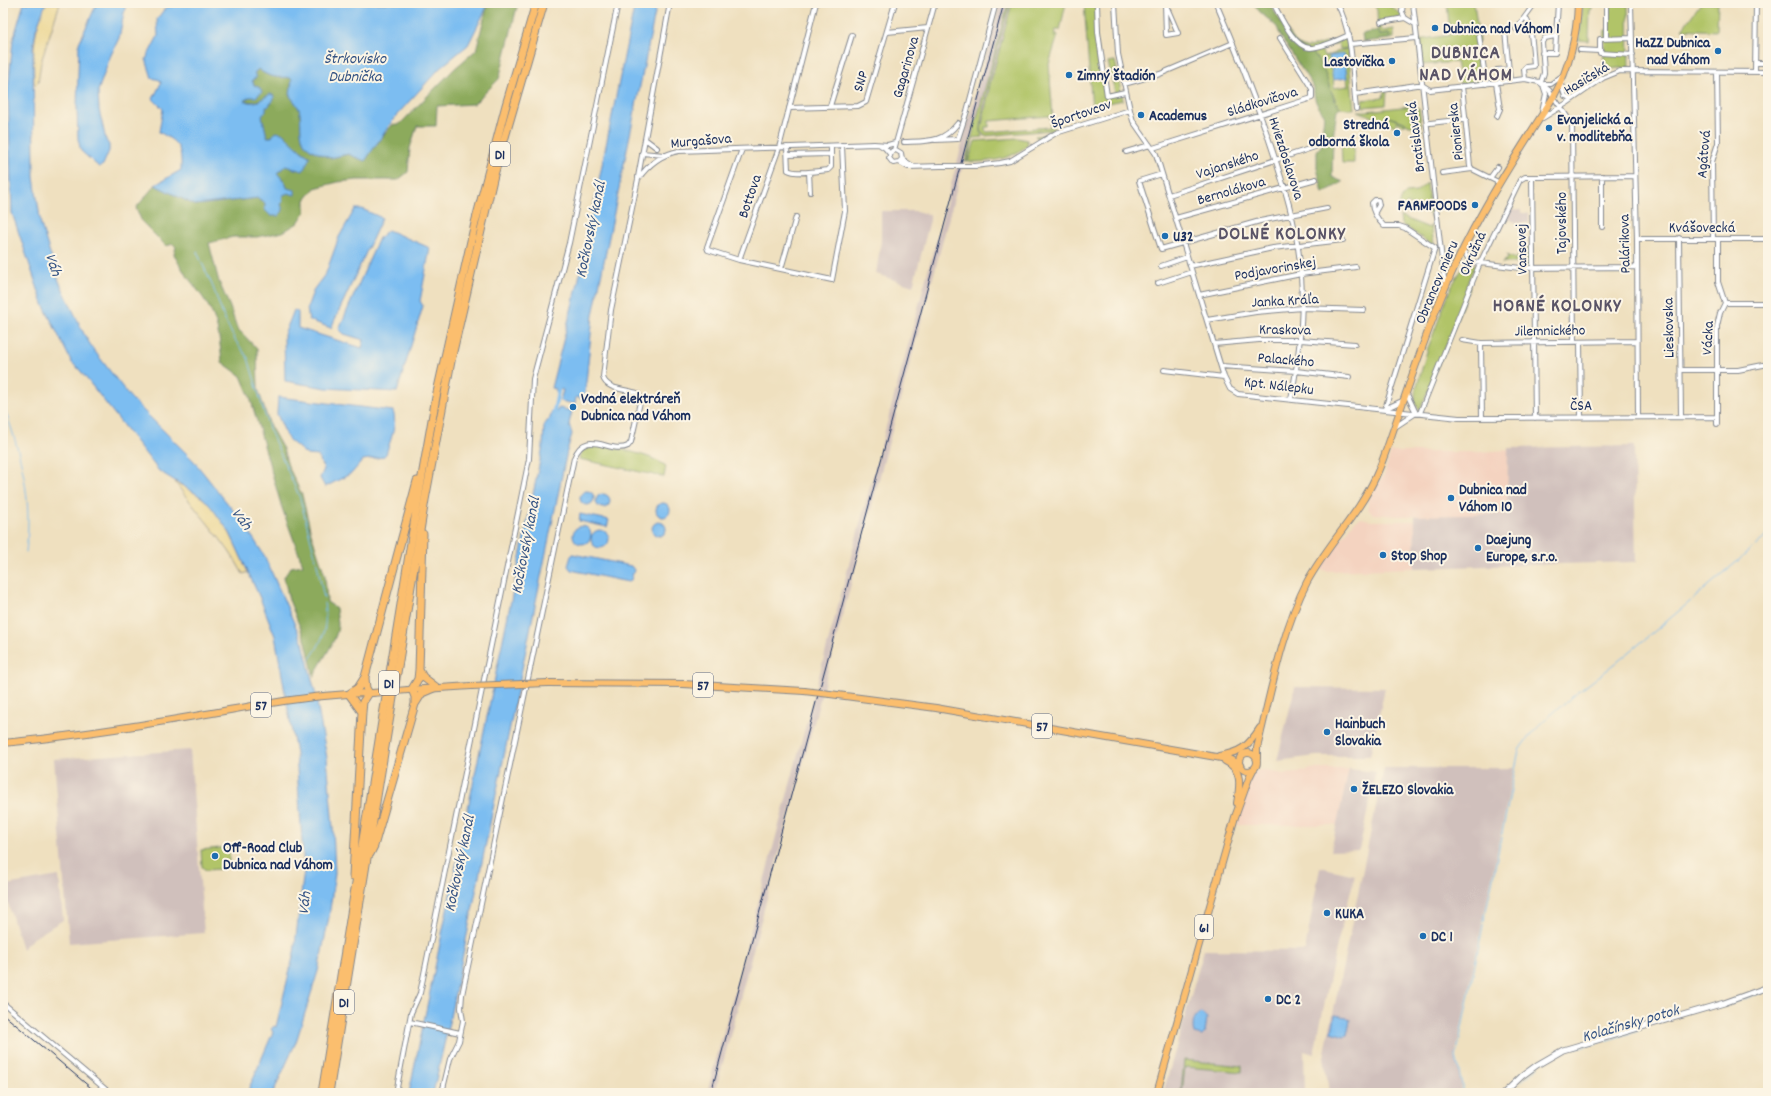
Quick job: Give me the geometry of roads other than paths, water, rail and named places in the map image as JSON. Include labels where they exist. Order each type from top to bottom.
[{"type":"highway","name":"D1","points":[[322,1093],[426,455],[445,353],[473,229],[506,105],[536,3]]},
{"type":"highway","name":"D1","points":[[329,1093],[425,500],[452,356],[480,232],[513,106],[544,3]]},
{"type":"highway","points":[[362,712],[347,694],[358,688],[365,677],[420,465],[426,455]]},
{"type":"highway","points":[[366,862],[374,846],[415,704],[415,697],[410,690],[418,679],[419,670],[425,500]]},
{"type":"highway","points":[[419,670],[426,680],[436,687]]},
{"type":"highway","points":[[351,910],[362,712],[363,702],[370,693],[366,688],[365,677]]},
{"type":"highway","points":[[415,704],[422,693],[436,687]]},
{"type":"main road","name":"Obrancov mieru","points":[[1263,723],[1295,609],[1314,571],[1370,488],[1381,464],[1445,288],[1498,182],[1554,96],[1563,77],[1574,46],[1578,3]]},
{"type":"main road","name":"57","points":[[3,743],[113,730],[270,703],[347,694],[436,687],[548,683],[683,684],[804,691],[989,717],[1232,760],[1241,767]]},
{"type":"main road","name":"61","points":[[1157,1093],[1235,817],[1253,770],[1257,765],[1257,748],[1263,723]]},
{"type":"main road","points":[[1216,757],[1237,752],[1244,748],[1263,723]]},
{"type":"main road","name":"61","points":[[1243,795],[1245,778],[1240,760],[1253,747],[1261,732]]},
{"type":"main road","points":[[1245,754],[1253,755],[1257,758]]},
{"type":"main road","name":"57","points":[[1216,757],[1236,757],[1245,754]]},
{"type":"main road","points":[[1216,757],[1231,764],[1239,775],[1240,781],[1235,817]]},
{"type":"main road","points":[[1241,767],[1247,771],[1253,770]]},
{"type":"street","points":[[396,1093],[411,1013],[420,993],[428,957],[529,459],[533,379],[569,243],[618,3]]},
{"type":"street","points":[[442,1093],[449,1062],[458,1045],[463,1021],[461,1005],[462,995],[574,458],[579,449],[589,443],[598,443],[622,448],[628,446],[631,442],[640,402],[640,396],[637,393],[612,387],[604,381],[603,373],[613,303],[638,179],[644,139],[670,3]]},
{"type":"street","name":"Bottova","points":[[742,149],[707,247],[710,251],[739,260],[779,148],[816,3]]},
{"type":"street","name":"SNP","points":[[789,108],[863,105],[866,102],[895,3]]},
{"type":"street","name":"Gagarinova","points":[[894,152],[935,3]]},
{"type":"street","points":[[904,142],[958,139],[996,3]]},
{"type":"street","name":"Športovcov","points":[[1097,3],[1098,32],[1107,96],[1125,92]]},
{"type":"street","name":"Športovcov","points":[[1115,3],[1118,54],[1125,92],[1133,121],[1151,146],[1162,174]]},
{"type":"street","points":[[1165,3],[1175,27],[1178,33],[1166,35],[1165,3]]},
{"type":"street","name":"Hviezdoslavova","points":[[1216,3],[1260,113],[1276,160],[1285,187],[1298,244],[1302,308],[1300,340],[1291,399]]},
{"type":"street","points":[[1273,3],[1289,31],[1304,47],[1310,48],[1320,46],[1349,36]]},
{"type":"street","points":[[1336,3],[1341,11],[1349,36],[1356,110]]},
{"type":"street","points":[[1516,29],[1535,3]]},
{"type":"street","points":[[1542,54],[1555,53],[1558,3]]},
{"type":"street","points":[[1606,3],[1606,38]]},
{"type":"street","name":"Palárikova","points":[[1631,3],[1637,238],[1638,416]]},
{"type":"street","points":[[1754,72],[1756,3]]},
{"type":"street","points":[[1413,5],[1403,5],[1402,12],[1405,18],[1415,24]]},
{"type":"street","name":"Bratislavská","points":[[1413,5],[1437,247],[1445,288]]},
{"type":"street","points":[[1525,17],[1528,19],[1534,66],[1526,67],[1524,69],[1525,79]]},
{"type":"street","points":[[1381,22],[1405,18]]},
{"type":"street","points":[[887,32],[928,28]]},
{"type":"street","points":[[1505,31],[1510,81]]},
{"type":"street","name":"SNP","points":[[830,106],[852,35]]},
{"type":"street","points":[[1479,35],[1486,84]]},
{"type":"street","points":[[1541,83],[1544,73],[1542,42],[1543,39],[1555,36]]},
{"type":"street","name":"Sládkovičova","points":[[1126,152],[1151,146],[1312,98],[1312,89],[1280,38]]},
{"type":"street","points":[[1350,44],[1416,38]]},
{"type":"street","points":[[1600,51],[1600,39],[1632,38]]},
{"type":"street","points":[[1124,84],[1160,74],[1233,43]]},
{"type":"street","points":[[1580,50],[1600,51],[1600,53],[1606,54],[1633,55]]},
{"type":"street","points":[[1755,63],[1768,63]]},
{"type":"street","points":[[1497,70],[1509,68]]},
{"type":"street","name":"Hasičská","points":[[1537,122],[1612,73],[1633,71],[1768,72]]},
{"type":"street","name":"Agátová","points":[[1715,239],[1712,162],[1718,143],[1717,72]]},
{"type":"street","points":[[1541,83],[1551,84],[1563,77],[1564,93],[1569,98],[1574,99]]},
{"type":"street","name":"Pionierska","points":[[1422,85],[1430,90],[1525,79],[1541,83]]},
{"type":"street","points":[[1496,83],[1500,109],[1497,116]]},
{"type":"street","points":[[1541,83],[1554,96]]},
{"type":"street","points":[[1541,83],[1546,94],[1542,114]]},
{"type":"street","points":[[1355,94],[1387,88],[1422,85]]},
{"type":"street","name":"Pionierska","points":[[1462,86],[1472,169],[1498,182]]},
{"type":"street","points":[[1423,98],[1430,90]]},
{"type":"street","name":"Tajovského","points":[[1554,96],[1572,124],[1574,342]]},
{"type":"street","name":"Športovcov","points":[[901,160],[908,167],[974,166],[992,164],[1010,160],[1056,133],[1130,110]]},
{"type":"street","name":"Bratislavská","points":[[1430,123],[1466,119]]},
{"type":"street","points":[[935,140],[946,136],[958,123]]},
{"type":"street","name":"Gagarinova","points":[[894,152],[895,143],[898,137]]},
{"type":"street","points":[[644,139],[657,148]]},
{"type":"street","name":"Murgašova","points":[[638,179],[650,165],[665,155],[688,150],[874,144],[888,145],[895,143]]},
{"type":"street","points":[[874,144],[894,152],[901,153],[901,160],[895,164],[889,158],[894,152]]},
{"type":"street","points":[[888,145],[894,152]]},
{"type":"street","points":[[787,147],[788,170],[791,172],[809,172],[828,170],[831,167],[831,146]]},
{"type":"street","points":[[739,260],[832,280],[845,211],[842,146]]},
{"type":"street","name":"Vajanského","points":[[1169,195],[1315,147]]},
{"type":"street","points":[[642,153],[665,155]]},
{"type":"street","points":[[788,156],[830,154]]},
{"type":"street","points":[[1490,178],[1498,167]]},
{"type":"street","name":"Bratislavská","points":[[1442,173],[1472,169]]},
{"type":"street","points":[[809,172],[810,192]]},
{"type":"street","points":[[1162,174],[1139,181],[1161,249],[1260,220],[1327,208]]},
{"type":"street","name":"Kpt. Nálepku","points":[[1162,174],[1224,377],[1230,389],[1238,394],[1400,411]]},
{"type":"street","points":[[1602,176],[1602,227]]},
{"type":"street","points":[[1532,177],[1635,176]]},
{"type":"street","name":"Okružná","points":[[1418,413],[1480,263],[1520,181],[1524,178],[1532,177]]},
{"type":"street","name":"Vansovej","points":[[1532,177],[1535,418]]},
{"type":"street","name":"Bernolákova","points":[[1176,218],[1316,179]]},
{"type":"street","points":[[1375,212],[1384,226],[1400,226],[1437,247]]},
{"type":"street","points":[[781,269],[796,217]]},
{"type":"street","name":"Kvášovecká","points":[[1637,238],[1768,239]]},
{"type":"street","name":"Lieskovska","points":[[1679,238],[1681,417]]},
{"type":"street","name":"Vácka","points":[[1715,239],[1718,282],[1725,303],[1720,313],[1717,326],[1717,424]]},
{"type":"street","points":[[1190,266],[1260,250],[1298,244],[1343,240]]},
{"type":"street","name":"Bratislavská","points":[[1385,409],[1437,247]]},
{"type":"street","points":[[1463,250],[1470,260],[1506,267],[1636,267]]},
{"type":"street","points":[[1161,266],[1188,257]]},
{"type":"street","name":"Podjavorinskej","points":[[1199,295],[1301,274],[1356,267]]},
{"type":"street","points":[[1158,283],[1192,272]]},
{"type":"street","points":[[1725,303],[1768,302]]},
{"type":"street","name":"Janka Kráľa","points":[[1207,320],[1256,312],[1302,308],[1364,310]]},
{"type":"street","name":"Kraskova","points":[[1214,344],[1259,340],[1300,340],[1355,344]]},
{"type":"street","name":"Jilemnického","points":[[1462,340],[1481,343],[1637,341]]},
{"type":"street","points":[[1580,342],[1581,417]]},
{"type":"street","points":[[1481,343],[1482,418]]},
{"type":"street","points":[[1681,370],[1738,370],[1768,364]]},
{"type":"street","name":"Palackého","points":[[1221,366],[1296,371],[1349,377]]},
{"type":"street","points":[[1164,370],[1224,377]]},
{"type":"street","points":[[1394,427],[1408,416],[1418,413],[1406,392]]},
{"type":"street","points":[[1385,409],[1404,400]]},
{"type":"street","name":"ČSA","points":[[1400,411],[1448,417],[1482,418],[1638,416],[1681,417]]},
{"type":"street","points":[[1681,417],[1717,417]]},
{"type":"street","points":[[1504,1093],[1527,1072],[1563,1050],[1724,1003],[1768,987]]},
{"type":"street","points":[[3,1003],[110,1093]]},
{"type":"street","points":[[410,1022],[460,1032]]},
{"type":"water","name":"Váh","points":[[24,3],[46,3],[36,29],[33,48],[34,177],[41,225],[59,281],[84,334],[93,349],[130,397],[193,460],[244,524],[264,555],[303,643],[315,692],[327,758],[335,873],[329,917],[318,971],[296,1042],[273,1093],[247,1093],[273,1032],[271,1029],[274,1026],[276,1027],[294,953],[304,870],[296,754],[275,636],[260,598],[230,533],[203,498],[159,471],[79,369],[72,363],[43,304],[12,213],[8,91],[13,40]]},
{"type":"water","points":[[97,3],[126,3],[119,38],[110,57],[98,91],[99,110],[106,140],[109,145],[109,151],[103,165],[99,167],[81,151],[78,139],[77,107],[79,43]]},
{"type":"water","name":"Štrkovisko Dubnička","points":[[177,3],[486,3],[485,11],[468,45],[440,68],[395,117],[365,161],[348,154],[330,158],[308,147],[301,134],[299,109],[290,96],[292,79],[271,76],[258,69],[254,73],[257,77],[252,80],[254,85],[260,88],[262,92],[256,97],[249,97],[244,101],[255,102],[271,94],[274,96],[274,99],[268,107],[266,107],[266,111],[262,116],[267,137],[272,137],[275,132],[282,133],[301,151],[310,157],[303,171],[285,166],[277,173],[285,182],[287,188],[295,190],[295,195],[288,193],[283,195],[283,201],[281,204],[283,211],[278,216],[271,216],[265,210],[265,203],[258,198],[195,205],[155,185],[181,170],[181,156],[178,146],[171,139],[159,132],[163,109],[153,99],[161,83],[160,80],[152,78],[146,59],[158,36],[157,19],[166,7],[174,6]]},
{"type":"water","name":"Kočkovský kanál","points":[[635,3],[657,3],[593,315],[585,392],[583,399],[576,397],[575,404],[560,401],[563,390],[560,389],[559,393],[556,392],[556,389],[551,388],[578,283]]},
{"type":"water","points":[[1344,54],[1347,78],[1333,80],[1329,56]]},
{"type":"water","points":[[355,209],[362,209],[382,218],[331,328],[309,320],[307,308],[314,289],[326,273],[339,237]]},
{"type":"water","points":[[388,230],[430,248],[420,301],[423,306],[397,392],[326,388],[285,381],[284,335],[294,310],[298,312],[298,328],[362,348],[364,340],[344,334],[339,329],[379,238]]},
{"type":"water","points":[[278,397],[393,411],[395,421],[386,454],[383,457],[363,460],[352,473],[325,487],[320,478],[324,469],[318,456],[307,455],[288,439],[277,414]]},
{"type":"water","points":[[559,408],[572,411],[569,424],[572,434],[567,451],[448,1027],[433,1093],[409,1093],[543,446],[544,425],[550,418],[552,411],[556,412]]},
{"type":"water","points":[[584,491],[590,491],[594,495],[594,501],[590,505],[584,505],[580,501],[580,495]]},
{"type":"water","points":[[600,494],[606,494],[610,498],[610,504],[606,508],[600,508],[596,504],[596,498]]},
{"type":"water","points":[[660,503],[666,503],[670,507],[670,513],[666,517],[660,517],[656,513],[656,507]]},
{"type":"water","points":[[580,514],[609,520],[607,527],[579,521]]},
{"type":"water","points":[[656,522],[662,522],[666,526],[666,532],[662,536],[656,536],[652,532],[652,526]]},
{"type":"water","points":[[582,526],[588,529],[591,535],[588,541],[582,544],[576,541],[573,535],[576,529]]},
{"type":"water","points":[[600,530],[606,533],[609,539],[606,545],[600,548],[594,545],[591,539],[594,533]]},
{"type":"water","points":[[573,554],[631,566],[634,570],[631,580],[628,582],[571,570],[568,566]]},
{"type":"water","points":[[1201,1013],[1207,1018],[1205,1033],[1202,1036],[1194,1034],[1193,1028],[1196,1016]]},
{"type":"water","points":[[1335,1015],[1347,1017],[1350,1020],[1347,1035],[1344,1036],[1332,1032]]},
{"type":"waterway","points":[[197,252],[213,287],[224,318],[235,340],[248,358],[269,428],[300,498],[324,598]]},
{"type":"waterway","name":"Kočkovský kanál","points":[[553,416],[559,387]]},
{"type":"waterway","points":[[3,404],[20,459],[27,495],[28,532],[26,552]]},
{"type":"waterway","points":[[1462,1093],[1462,1085],[1456,1057],[1519,750],[1528,738],[1551,715],[1655,631],[1768,535]]},
{"type":"waterway","points":[[307,663],[317,648],[325,628],[324,603]]},
{"type":"waterway","name":"Kolačínsky potok","points":[[1727,1005],[1768,990]]},
{"type":"waterway","name":"Kolačínsky potok","points":[[1576,1049],[1638,1031]]},
{"type":"waterway","name":"Kolačínsky potok","points":[[1521,1081],[1539,1067]]},
{"type":"waterway","name":"Kolačínsky potok","points":[[1508,1093],[1513,1088]]},
{"type":"railway","points":[[711,1093],[1004,3]]},
{"type":"railway","points":[[3,1014],[97,1093]]},
{"type":"place","name":"Dubnica nad Váhom 1","points":[[1435,28]]},
{"type":"place","name":"HaZZ Dubnica nad Váhom","points":[[1718,51]]},
{"type":"place","name":"Lastovička","points":[[1392,61]]},
{"type":"place","name":"Zimný štadión","points":[[1069,75]]},
{"type":"place","name":"Academus","points":[[1141,115]]},
{"type":"place","name":"Evanjelická a. v. modlitebňa","points":[[1549,128]]},
{"type":"place","name":"Stredná odborná škola","points":[[1397,133]]},
{"type":"place","name":"FARMFOODS","points":[[1475,205]]},
{"type":"place","name":"U32","points":[[1165,236]]},
{"type":"place","name":"Vodná elektráreň Dubnica nad Váhom","points":[[573,407]]},
{"type":"place","name":"Dubnica nad Váhom 10","points":[[1451,498]]},
{"type":"place","name":"Daejung Europe, s.r.o.","points":[[1478,548]]},
{"type":"place","name":"Stop Shop","points":[[1383,555]]},
{"type":"place","name":"Hainbuch Slovakia","points":[[1327,732]]},
{"type":"place","name":"ŽELEZO Slovakia","points":[[1354,789]]},
{"type":"place","name":"Off-Road Club Dubnica nad Váhom","points":[[215,856]]},
{"type":"place","name":"KUKA","points":[[1327,913]]},
{"type":"place","name":"DC 1","points":[[1423,936]]},
{"type":"place","name":"DC 2","points":[[1268,999]]},
{"type":"district","name":"DUBNICA NAD VÁHOM","points":[[1466,62]]},
{"type":"district","name":"DOLNÉ KOLONKY","points":[[1282,232]]},
{"type":"district","name":"HORNÉ KOLONKY","points":[[1557,304]]}]
